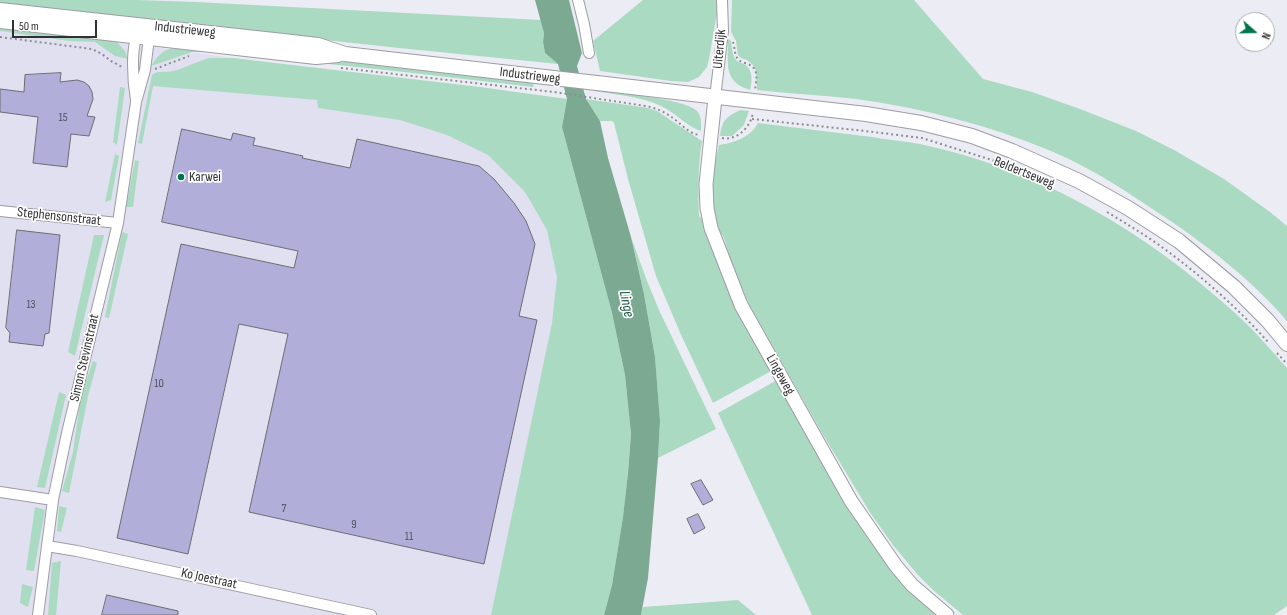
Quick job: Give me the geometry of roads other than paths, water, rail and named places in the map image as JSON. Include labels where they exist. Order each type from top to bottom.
[{"type":"main road","name":"Industrieweg","points":[[0,10],[142,33]]},
{"type":"main road","name":"Industrieweg","points":[[0,22],[318,45],[345,54],[555,86],[584,81],[715,98]]},
{"type":"main road","name":"Beldertseweg","points":[[715,98],[866,114],[921,123],[972,136],[1019,154],[1091,188],[1128,208],[1179,241],[1234,288],[1268,320],[1282,349]]},
{"type":"street","points":[[578,0],[589,53]]},
{"type":"street","name":"Uiterdijk","points":[[715,98],[722,32],[722,0]]},
{"type":"street","name":"Simon Stevinstraat","points":[[38,615],[53,500],[67,433],[118,223],[136,102],[133,83],[133,69],[142,33]]},
{"type":"street","name":"Lingeweg","points":[[715,98],[706,184],[707,208],[711,228],[741,305],[851,501],[896,566],[912,585],[947,615]]},
{"type":"street","name":"Stephensonstraat","points":[[0,211],[118,223]]},
{"type":"street","points":[[0,492],[53,500]]},
{"type":"street","name":"Ko Joestraat","points":[[47,546],[77,550],[371,615]]},
{"type":"water","name":"Linge","points":[[535,0],[569,0],[582,53],[577,66],[586,99],[600,121],[608,158],[631,237],[644,294],[655,357],[660,421],[658,458],[648,578],[641,615],[604,615],[612,585],[623,517],[628,473],[631,434],[625,375],[612,313],[562,127],[567,99],[558,64],[545,53],[543,42],[544,33]]},
{"type":"place","name":"Karwei","points":[[181,177]]}]
